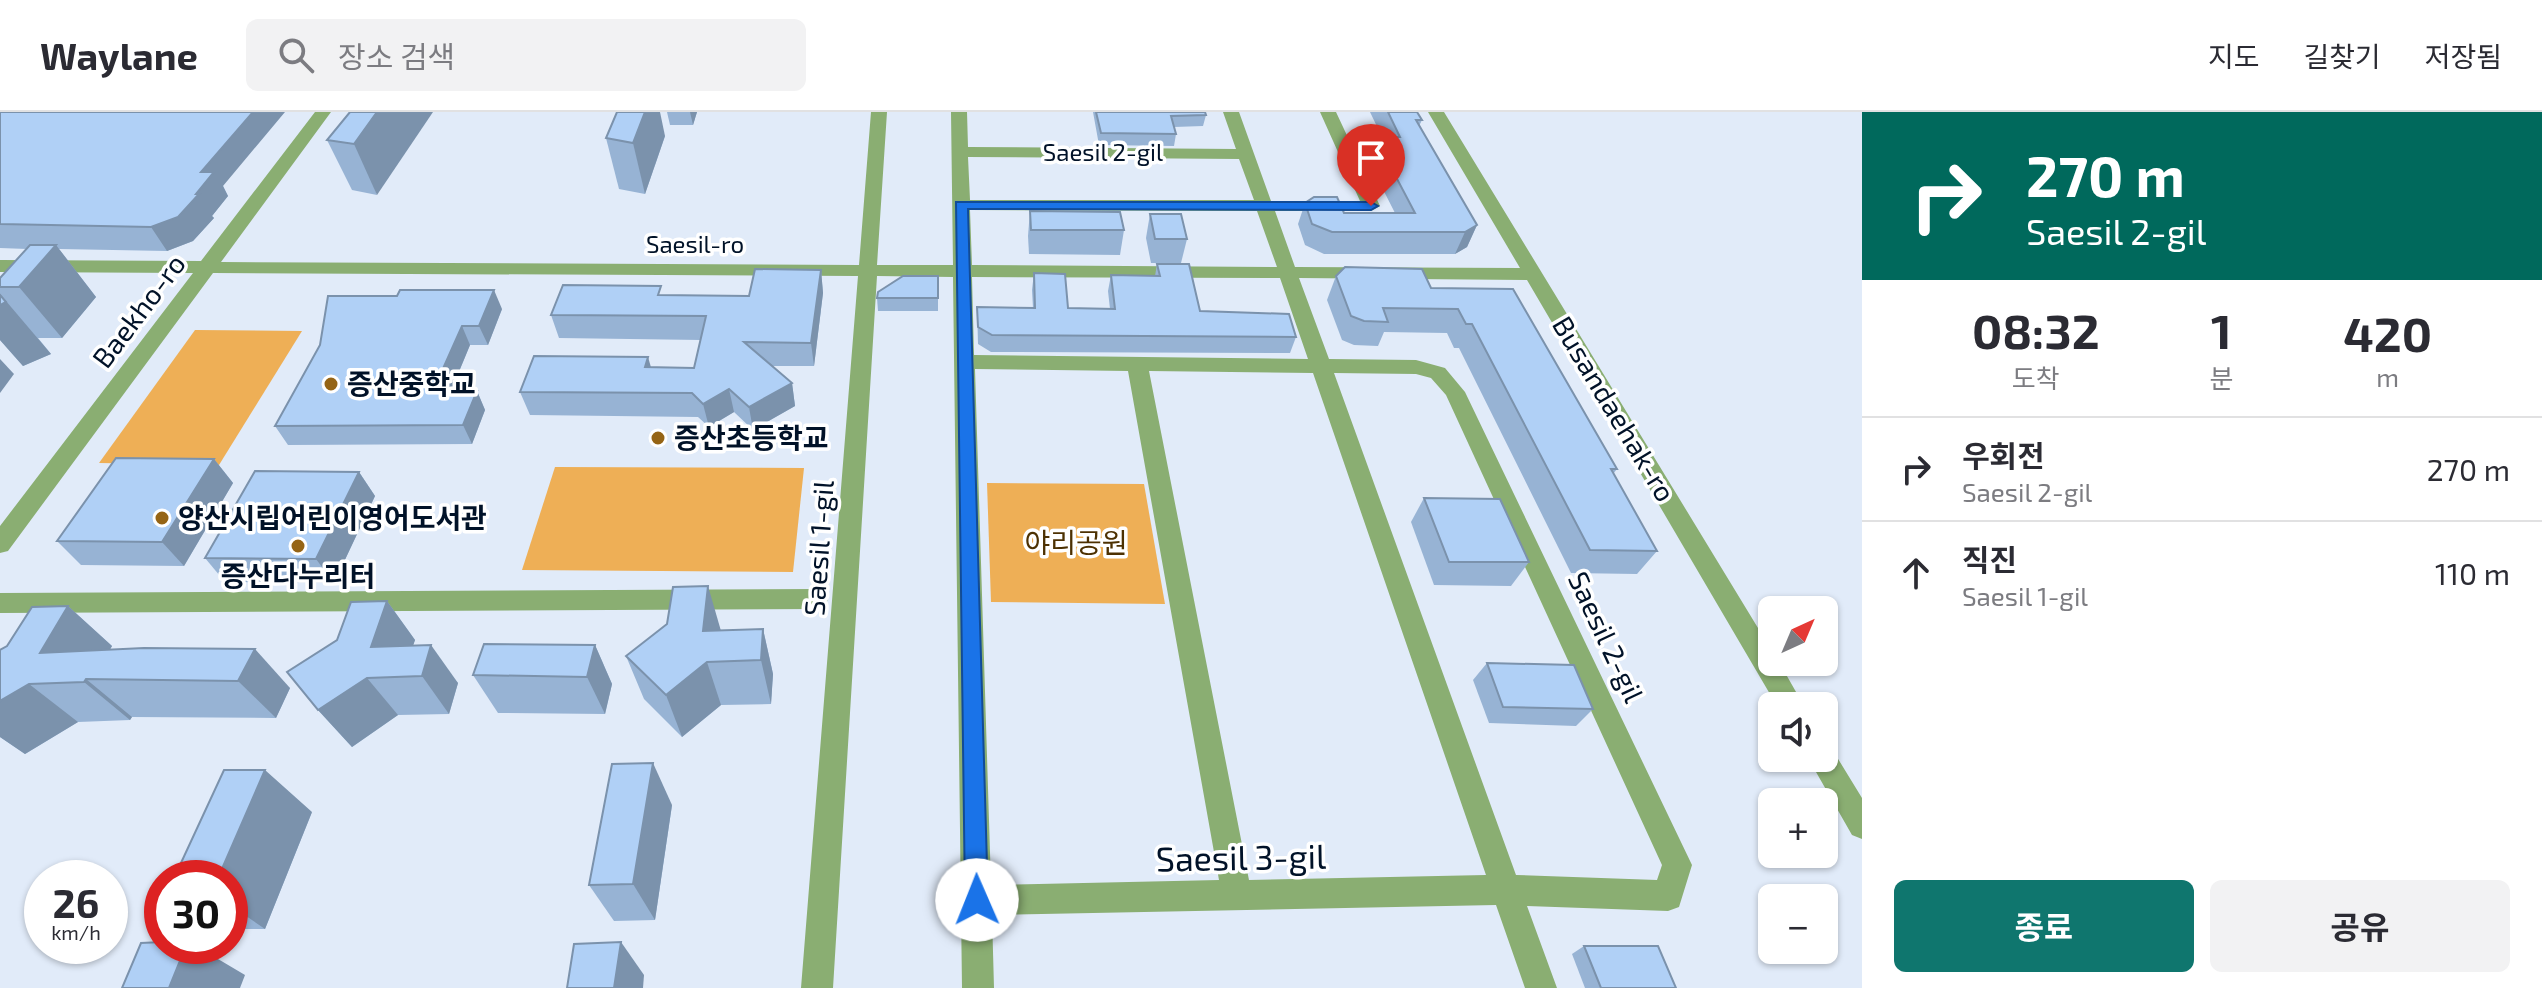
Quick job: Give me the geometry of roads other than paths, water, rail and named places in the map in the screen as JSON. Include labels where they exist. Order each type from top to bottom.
[{"type":"street","name":"Baekho-ro","points":[[0,544],[323,112]]},
{"type":"street","name":"Saesil 1-gil","points":[[817,988],[879,112]]},
{"type":"street","points":[[959,112],[978,988]]},
{"type":"street","points":[[1231,112],[1541,988]]},
{"type":"street","points":[[1264,207],[1371,206],[1328,112]]},
{"type":"street","name":"Busandaehak-ro","points":[[1436,112],[1783,692]]},
{"type":"street","name":"Saesil 2-gil","points":[[960,152],[1246,154]]},
{"type":"street","name":"Saesil 2-gil","points":[[961,205],[1264,207]]},
{"type":"street","name":"Saesil-ro","points":[[0,266],[1533,274]]},
{"type":"street","points":[[964,362],[1137,364],[1237,896]]},
{"type":"street","name":"Saesil 2-gil","points":[[1137,364],[1416,367],[1438,373],[1455,392],[1677,865],[1668,896],[1507,890]]},
{"type":"street","points":[[0,603],[816,599]]},
{"type":"street","points":[[1830,772],[1862,825]]},
{"type":"street","name":"Saesil 3-gil","points":[[977,900],[1507,890]]},
{"type":"place","name":"증산중학교","points":[[331,384]]},
{"type":"place","name":"증산초등학교","points":[[658,438]]},
{"type":"place","name":"양산시립어린이영어도서관","points":[[162,518]]},
{"type":"place","name":"증산다누리터","points":[[298,546]]},
{"type":"park label","name":"야리공원","points":[[1076,543]]}]
